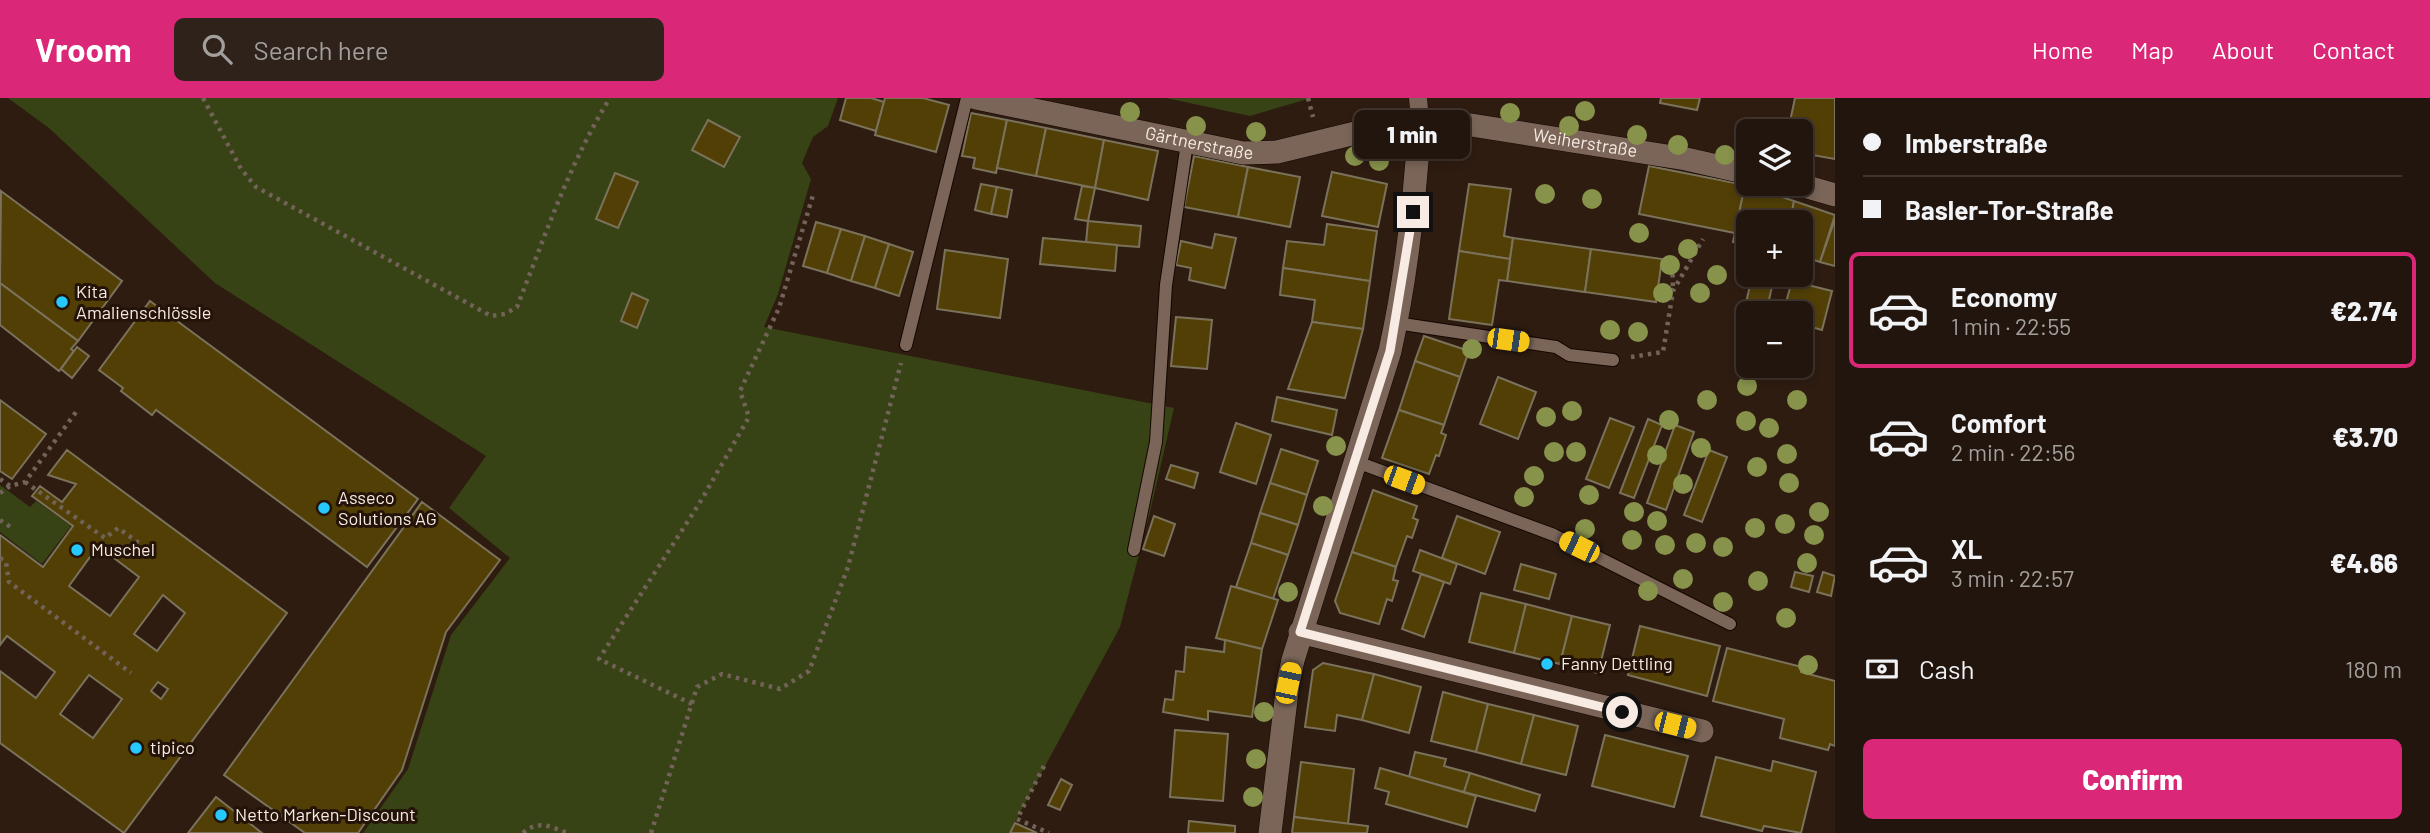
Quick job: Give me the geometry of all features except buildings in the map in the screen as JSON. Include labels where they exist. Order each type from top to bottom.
[{"type":"street","name":"Gärtnerstraße","points":[[976,98],[1187,143],[1261,154],[1405,121],[1420,109]]},
{"type":"street","name":"Weiherstraße","points":[[1420,109],[1452,122],[1672,157],[1736,170]]},
{"type":"street","points":[[1270,833],[1288,683],[1300,632],[1390,351],[1396,323],[1416,189],[1420,109]]},
{"type":"street","points":[[1813,189],[1835,195]]},
{"type":"street","points":[[1300,632],[1702,731]]},
{"type":"lane","points":[[906,345],[967,98]]},
{"type":"lane","points":[[1134,550],[1156,442],[1166,285],[1187,143]]},
{"type":"lane","points":[[1396,323],[1556,347],[1569,355],[1613,360]]},
{"type":"lane","points":[[1354,461],[1554,536],[1730,624]]},
{"type":"path","points":[[204,98],[241,169],[256,187],[491,316],[505,314],[517,307],[592,125],[610,98]]},
{"type":"path","points":[[692,704],[599,659],[699,504],[749,417],[740,391],[779,308],[813,194]]},
{"type":"path","points":[[1673,291],[1703,239]]},
{"type":"path","points":[[1613,360],[1663,352],[1673,291],[1672,257]]},
{"type":"path","points":[[651,833],[697,687],[722,674],[780,689],[809,671],[848,567],[906,345]]},
{"type":"path","points":[[0,493],[10,486],[25,482],[76,412]]},
{"type":"path","points":[[0,479],[10,486]]},
{"type":"path","points":[[25,482],[105,538],[118,528],[143,546]]},
{"type":"path","points":[[0,520],[12,528]]},
{"type":"path","points":[[0,558],[6,562],[9,582],[131,673]]},
{"type":"path","points":[[1044,766],[1017,819],[1049,833]]},
{"type":"path","points":[[523,833],[532,825],[546,825],[568,833]]},
{"type":"green space","points":[[8,98],[838,98],[828,126],[813,137],[802,163],[811,179],[778,294],[764,327],[1174,408],[1120,627],[1009,833],[363,833],[408,769],[451,635],[510,558],[449,508],[486,456],[215,283],[49,128]]},
{"type":"green space","points":[[1166,98],[1311,98],[1250,116]]},
{"type":"green space","points":[[0,485],[30,507],[36,501],[71,526],[42,564],[0,532]]},
{"type":"place","name":"Kita Amalienschlössle","points":[[62,302]]},
{"type":"place","name":"Asseco Solutions AG","points":[[324,508]]},
{"type":"place","name":"Muschel","points":[[77,550]]},
{"type":"place","name":"Fanny Dettling","points":[[1547,664]]},
{"type":"place","name":"tipico","points":[[136,748]]},
{"type":"place","name":"Netto Marken-Discount","points":[[221,815]]},
{"type":"route","points":[[1413,212],[1390,351],[1300,632],[1622,712]]}]
